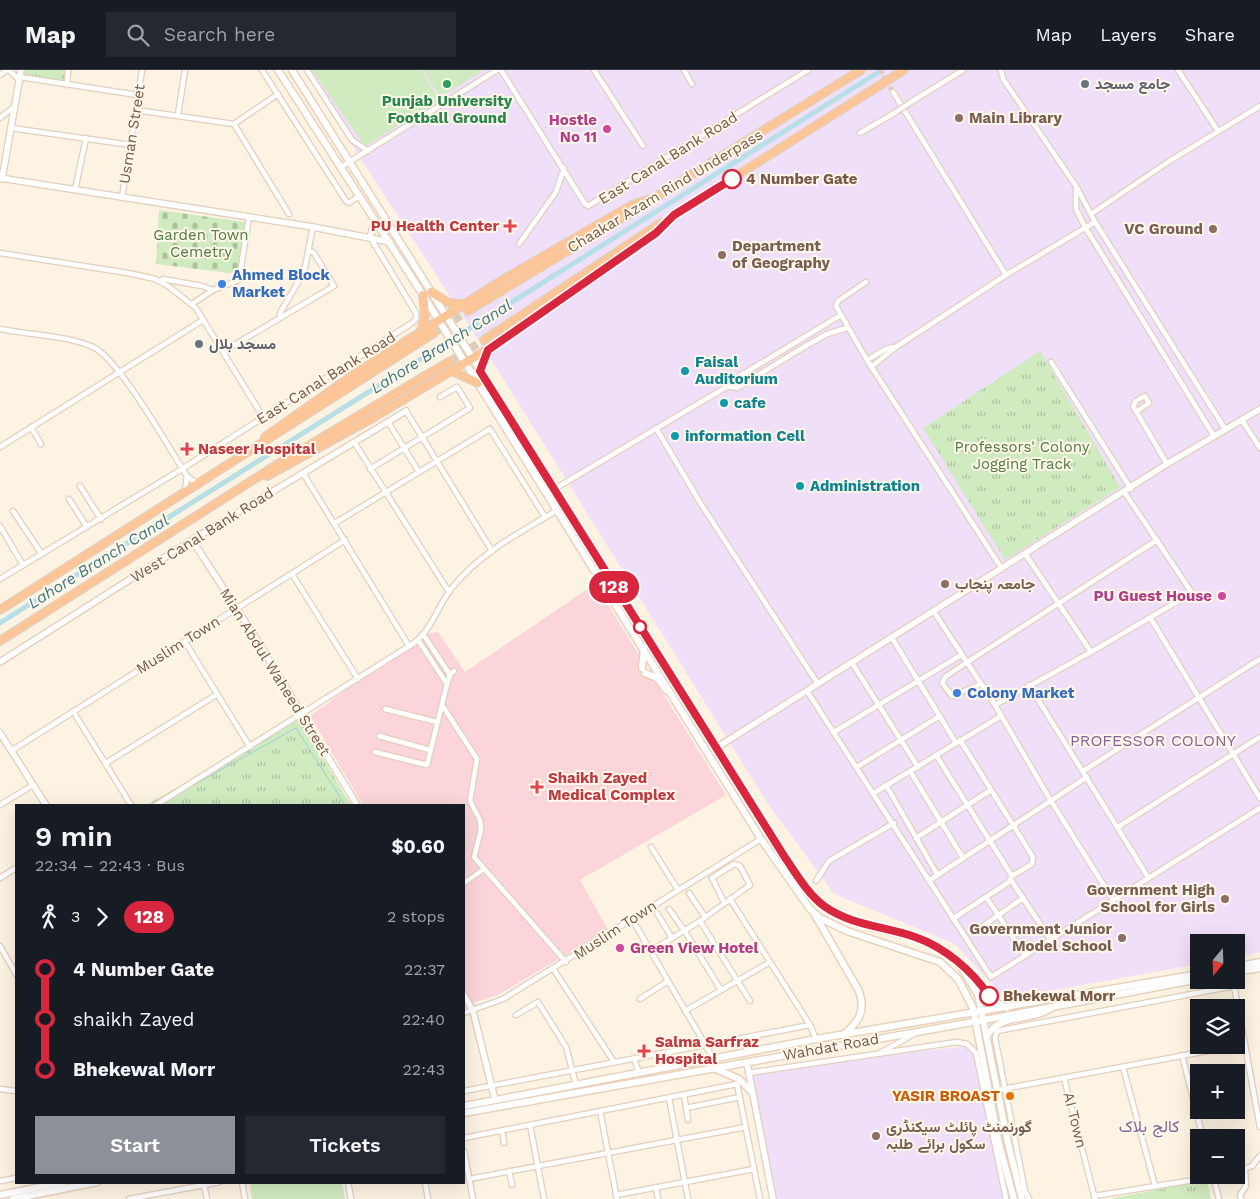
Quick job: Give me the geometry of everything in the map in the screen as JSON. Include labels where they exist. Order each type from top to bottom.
[{"type":"highway","name":"Chaakar Azam Rind Underpass","points":[[468,311],[659,196],[861,70]]},
{"type":"highway","points":[[484,340],[674,215],[904,70]]},
{"type":"highway","points":[[227,466],[353,375],[462,304],[632,205],[659,196]]},
{"type":"highway","points":[[252,482],[285,468],[488,350],[656,233],[674,215]]},
{"type":"highway","points":[[421,331],[425,316],[427,294],[449,303],[462,304]]},
{"type":"highway","points":[[0,610],[185,494],[434,333]]},
{"type":"highway","points":[[480,371],[488,350]]},
{"type":"highway","points":[[0,641],[302,449],[450,361]]},
{"type":"highway","points":[[452,371],[478,383]]},
{"type":"main road","points":[[278,70],[375,221],[427,294]]},
{"type":"main road","points":[[292,70],[442,318],[451,326],[466,348],[478,383],[556,511],[644,648],[657,662],[676,699],[761,839],[812,911],[860,991],[863,1002],[861,1015],[856,1025],[842,1036],[844,1044]]},
{"type":"main road","points":[[442,318],[444,330],[459,352],[480,371],[657,662],[716,748],[786,859],[819,902],[835,913],[859,923],[915,937],[943,951],[975,978],[993,1001],[1007,1008]]},
{"type":"main road","points":[[644,648],[644,670],[658,678],[670,696],[676,699]]},
{"type":"main road","points":[[812,911],[819,902]]},
{"type":"main road","points":[[812,911],[860,936],[940,962],[958,978],[968,995],[974,1014],[982,1069],[1014,1199]]},
{"type":"main road","points":[[1245,965],[1260,962]]},
{"type":"main road","points":[[959,963],[978,995],[1001,1089],[1008,1143],[1022,1199]]},
{"type":"main road","points":[[1245,970],[1260,968]]},
{"type":"main road","name":"Wahdat Road","points":[[465,1113],[976,1022],[1190,976]]},
{"type":"main road","name":"Wahdat Road","points":[[465,1106],[816,1040],[1190,980]]},
{"type":"main road","points":[[987,1037],[996,1024],[1044,1013],[1054,1006]]},
{"type":"main road","points":[[744,1053],[746,1063]]},
{"type":"main road","points":[[713,1069],[739,1079],[752,1092]]},
{"type":"main road","points":[[1000,1144],[1008,1143]]},
{"type":"main road","points":[[0,1195],[59,1184]]},
{"type":"main road","points":[[13,1199],[26,1198],[88,1184]]},
{"type":"street","points":[[0,76],[8,70],[20,79],[138,95]]},
{"type":"street","points":[[21,70],[1,178],[313,227],[390,242]]},
{"type":"street","points":[[67,85],[68,70]]},
{"type":"street","name":"Usman Street","points":[[122,198],[142,70]]},
{"type":"street","points":[[178,116],[185,70]]},
{"type":"street","points":[[262,70],[346,202],[349,203],[359,196]]},
{"type":"street","points":[[307,70],[352,140],[368,152]]},
{"type":"street","points":[[341,167],[499,70]]},
{"type":"street","name":"East Canal Bank Road","points":[[499,70],[588,206],[808,70]]},
{"type":"street","points":[[594,70],[642,146]]},
{"type":"street","points":[[684,70],[692,84]]},
{"type":"street","points":[[860,133],[963,70]]},
{"type":"street","points":[[1001,70],[1003,79],[1076,186],[1095,222],[1225,429]]},
{"type":"street","points":[[1178,70],[1218,131]]},
{"type":"street","points":[[893,92],[1006,276]]},
{"type":"street","points":[[136,110],[234,124],[278,94]]},
{"type":"street","points":[[0,118],[15,106]]},
{"type":"street","points":[[1091,214],[1218,131],[1260,106]]},
{"type":"street","points":[[234,124],[289,214]]},
{"type":"street","points":[[11,128],[131,145]]},
{"type":"street","points":[[76,190],[86,138]]},
{"type":"street","points":[[519,244],[556,192],[564,168]]},
{"type":"street","points":[[1076,186],[1076,209],[1085,227],[1214,436]]},
{"type":"street","points":[[192,304],[213,290],[236,282],[241,276],[249,217]]},
{"type":"street","points":[[370,237],[375,221]]},
{"type":"street","points":[[871,367],[896,347],[1006,276],[1095,222]]},
{"type":"street","points":[[280,318],[280,314],[300,281],[310,251],[313,227]]},
{"type":"street","name":"East Canal Bank Road","points":[[0,579],[182,469],[416,319],[416,313],[370,237]]},
{"type":"street","points":[[224,351],[334,286],[314,253],[310,251]]},
{"type":"street","points":[[0,253],[128,273],[160,281],[192,304],[224,351],[263,416]]},
{"type":"street","points":[[160,281],[163,279],[202,286],[213,290]]},
{"type":"street","points":[[866,282],[836,303],[847,328],[1002,569]]},
{"type":"street","points":[[546,494],[728,386],[733,380],[841,315]]},
{"type":"street","points":[[0,447],[203,320]]},
{"type":"street","points":[[728,386],[737,388],[827,334],[847,328]]},
{"type":"street","points":[[0,329],[68,340],[91,346],[112,361],[186,476],[199,485]]},
{"type":"street","points":[[867,360],[886,349],[896,347]]},
{"type":"street","points":[[995,705],[1151,619],[1192,593],[1157,540],[1050,362]]},
{"type":"street","points":[[370,469],[470,408],[457,387],[440,396]]},
{"type":"street","points":[[1136,412],[1149,404],[1145,396],[1132,405],[1136,412],[1167,464]]},
{"type":"street","points":[[716,748],[1128,491],[1167,464],[1260,409]]},
{"type":"street","points":[[406,411],[492,551]]},
{"type":"street","name":"West Canal Bank Road","points":[[0,662],[192,540],[406,411]]},
{"type":"street","points":[[1242,420],[1260,448]]},
{"type":"street","points":[[388,422],[419,472]]},
{"type":"street","points":[[31,427],[42,444]]},
{"type":"street","points":[[656,428],[701,504],[818,684]]},
{"type":"street","points":[[335,523],[490,429],[545,517]]},
{"type":"street","points":[[354,442],[449,592]]},
{"type":"street","points":[[303,473],[409,646]]},
{"type":"street","points":[[185,494],[186,476]]},
{"type":"street","points":[[80,486],[101,519]]},
{"type":"street","points":[[68,499],[87,527]]},
{"type":"street","points":[[13,511],[41,553]]},
{"type":"street","points":[[158,804],[418,640],[449,592],[466,572],[492,551],[556,511]]},
{"type":"street","points":[[0,526],[23,564]]},
{"type":"street","name":"Mian Abdul Waheed Street","points":[[192,540],[301,713],[354,804]]},
{"type":"street","name":"Muslim Town","points":[[11,751],[345,540]]},
{"type":"street","points":[[980,684],[955,696],[949,694],[942,680],[1157,540]]},
{"type":"street","points":[[1026,554],[1058,605],[1091,652]]},
{"type":"street","points":[[292,574],[358,679]]},
{"type":"street","points":[[934,612],[995,705],[1112,900]]},
{"type":"street","points":[[1151,619],[1260,798]]},
{"type":"street","points":[[375,752],[426,766],[447,684],[452,673],[423,634]]},
{"type":"street","points":[[892,638],[940,716],[991,790],[1034,860],[1032,864],[954,918]]},
{"type":"street","points":[[418,640],[447,684]]},
{"type":"street","points":[[185,642],[250,747]]},
{"type":"street","points":[[834,732],[961,655]]},
{"type":"street","points":[[1084,771],[1260,659]]},
{"type":"street","points":[[852,663],[918,766]]},
{"type":"street","points":[[1029,686],[1084,771],[1148,877]]},
{"type":"street","points":[[808,691],[991,977],[1260,808]]},
{"type":"street","points":[[106,763],[216,694]]},
{"type":"street","points":[[442,705],[478,759],[470,801],[480,820],[481,830],[474,857],[566,962]]},
{"type":"street","points":[[384,710],[437,722]]},
{"type":"street","points":[[73,711],[130,804]]},
{"type":"street","points":[[857,767],[940,716]]},
{"type":"street","points":[[874,792],[1001,716]]},
{"type":"street","points":[[0,733],[45,804]]},
{"type":"street","points":[[378,736],[430,750]]},
{"type":"street","points":[[1118,827],[1260,737]]},
{"type":"street","points":[[936,755],[1050,940]]},
{"type":"street","points":[[910,771],[963,858]]},
{"type":"street","points":[[930,880],[1087,777]]},
{"type":"street","points":[[0,805],[33,784]]},
{"type":"street","points":[[886,786],[937,874]]},
{"type":"street","points":[[916,838],[991,790]]},
{"type":"street","points":[[816,881],[829,861],[894,824]]},
{"type":"street","name":"Muslim Town","points":[[465,1013],[503,1000],[554,970],[761,839]]},
{"type":"street","points":[[651,847],[678,890]]},
{"type":"street","points":[[651,951],[700,921],[750,885],[740,866],[734,864],[712,878],[724,902]]},
{"type":"street","points":[[0,878],[15,869]]},
{"type":"street","points":[[465,882],[484,870]]},
{"type":"street","points":[[689,893],[705,917]]},
{"type":"street","points":[[986,897],[1000,914],[1025,955]]},
{"type":"street","points":[[980,928],[1023,898]]},
{"type":"street","points":[[730,899],[810,1026],[816,1040]]},
{"type":"street","points":[[669,909],[721,990]]},
{"type":"street","points":[[657,913],[672,938]]},
{"type":"street","points":[[632,919],[713,1058]]},
{"type":"street","points":[[700,921],[750,1001]]},
{"type":"street","points":[[0,946],[15,972]]},
{"type":"street","points":[[685,1011],[770,962]]},
{"type":"street","points":[[554,970],[614,1062]]},
{"type":"street","points":[[640,999],[668,981]]},
{"type":"street","points":[[1028,1199],[1001,1089],[995,1038],[997,1031],[1218,989]]},
{"type":"street","points":[[465,997],[473,1011],[495,1100]]},
{"type":"street","points":[[516,1015],[538,1002],[566,1047],[576,1085]]},
{"type":"street","points":[[465,1091],[810,1026]]},
{"type":"street","points":[[876,1056],[920,1031]]},
{"type":"street","points":[[748,1073],[876,1056],[962,1042],[974,1050],[982,1069],[1006,1199]]},
{"type":"street","points":[[1245,1044],[1260,1127]]},
{"type":"street","points":[[1064,1078],[1192,1054]]},
{"type":"street","points":[[1182,1056],[1201,1129]]},
{"type":"street","points":[[634,1058],[639,1072]]},
{"type":"street","points":[[746,1063],[773,1199]]},
{"type":"street","points":[[1123,1067],[1155,1186]]},
{"type":"street","name":"AI Town","points":[[1001,1089],[1064,1078],[1095,1197]]},
{"type":"street","points":[[465,1138],[737,1084],[760,1199]]},
{"type":"street","points":[[0,1089],[15,1091]]},
{"type":"street","points":[[684,1095],[688,1120]]},
{"type":"street","points":[[669,1098],[688,1199]]},
{"type":"street","points":[[686,1108],[740,1098]]},
{"type":"street","points":[[600,1111],[616,1197],[656,1187],[754,1169]]},
{"type":"street","points":[[530,1125],[544,1199]]},
{"type":"street","points":[[469,1179],[746,1127]]},
{"type":"street","points":[[502,1131],[504,1143]]},
{"type":"street","points":[[1241,1199],[1240,1195],[1246,1186],[1245,1170],[1252,1166],[1260,1156]]},
{"type":"street","points":[[465,1157],[473,1199]]},
{"type":"street","points":[[509,1171],[512,1185]]},
{"type":"street","points":[[0,1181],[15,1178]]},
{"type":"street","points":[[1095,1197],[1190,1180]]},
{"type":"street","points":[[129,1199],[212,1184]]},
{"type":"street","points":[[242,1184],[245,1199]]},
{"type":"street","points":[[348,1184],[351,1199]]},
{"type":"street","points":[[424,1184],[428,1199]]},
{"type":"street","points":[[1215,1184],[1219,1199]]},
{"type":"street","points":[[204,1186],[207,1199]]},
{"type":"street","points":[[656,1187],[658,1199]]},
{"type":"shaded area","name":"جامعہ پنجاب","points":[[303,70],[1260,70],[1260,952],[1245,955],[1245,934],[1190,934],[1190,966],[1061,989],[1004,997],[955,944],[834,894],[768,804],[494,364]]},
{"type":"shaded area","name":"Shaikh Zayed Medical Complex","points":[[595,584],[726,795],[580,880],[608,930],[498,995],[472,1003],[465,990],[465,804],[362,804],[310,716],[423,634],[438,632],[465,672]]},
{"type":"shaded area","name":"گورنمنٹ پائلٹ سیکنڈری سکول برائے طلبہ","points":[[971,1046],[1007,1199],[772,1199],[748,1073]]},
{"type":"green space","points":[[25,70],[65,70],[64,83],[23,76]]},
{"type":"green space","points":[[312,70],[421,70],[439,100],[365,146]]},
{"type":"green space","name":"Punjab University Football Ground","points":[[423,70],[484,70],[440,97]]},
{"type":"green space","name":"Garden Town Cemetry","points":[[159,210],[245,222],[238,274],[156,264]]},
{"type":"green space","name":"Professors' Colony Jogging Track","points":[[1040,351],[1120,487],[1005,560],[923,428]]},
{"type":"green space","points":[[300,718],[350,804],[148,804]]},
{"type":"green space","points":[[1190,1183],[1208,1184],[1211,1199],[1108,1199]]},
{"type":"green space","points":[[250,1184],[342,1184],[345,1199],[252,1199]]},
{"type":"waterway","name":"Lahore Branch Canal","points":[[0,623],[882,70]]},
{"type":"waterway","points":[[174,796],[296,728],[344,804]]},
{"type":"tunnel","points":[[880,70],[893,92]]},
{"type":"tunnel","points":[[434,333],[468,311]]},
{"type":"tunnel","points":[[450,361],[484,340]]},
{"type":"bus line","name":"128","points":[[732,179],[674,215],[656,233],[488,350],[480,365],[480,371],[786,859],[812,894],[824,906],[851,920],[867,926],[915,937],[943,951],[975,978],[989,996]]},
{"type":"place","name":"Punjab University Football Ground","points":[[447,84]]},
{"type":"place","name":"جامع مسجد","points":[[1085,84]]},
{"type":"place","name":"Main Library","points":[[959,118]]},
{"type":"place","name":"Hostle No 11","points":[[607,129]]},
{"type":"place","name":"4 Number Gate","points":[[732,179]]},
{"type":"place","name":"PU Health Center","points":[[510,226]]},
{"type":"place","name":"VC Ground","points":[[1213,229]]},
{"type":"place","name":"Department of Geography","points":[[722,255]]},
{"type":"place","name":"Ahmed Block Market","points":[[222,284]]},
{"type":"place","name":"مسجد بلال","points":[[199,344]]},
{"type":"place","name":"Faisal Auditorium","points":[[685,371]]},
{"type":"place","name":"cafe","points":[[724,403]]},
{"type":"place","name":"information Cell","points":[[675,436]]},
{"type":"place","name":"Naseer Hospital","points":[[187,449]]},
{"type":"place","name":"Administration","points":[[800,486]]},
{"type":"place","name":"جامعہ پنجاب","points":[[945,584]]},
{"type":"place","name":"PU Guest House","points":[[1222,596]]},
{"type":"place","name":"Colony Market","points":[[957,693]]},
{"type":"place","name":"Shaikh Zayed Medical Complex","points":[[537,787]]},
{"type":"place","name":"Government High School for Girls","points":[[1225,899]]},
{"type":"place","name":"Government Junior Model School","points":[[1122,938]]},
{"type":"place","name":"Green View Hotel","points":[[620,948]]},
{"type":"place","name":"Bhekewal Morr","points":[[989,996]]},
{"type":"place","name":"Salma Sarfraz Hospital","points":[[644,1051]]},
{"type":"place","name":"YASIR BROAST","points":[[1010,1096]]},
{"type":"place","name":"گورنمنٹ پائلٹ سیکنڈری سکول برائے طلبہ","points":[[876,1136]]},
{"type":"district","name":"PROFESSOR COLONY","points":[[1153,740]]},
{"type":"district","name":"کالج بلاک","points":[[1149,1126]]}]
